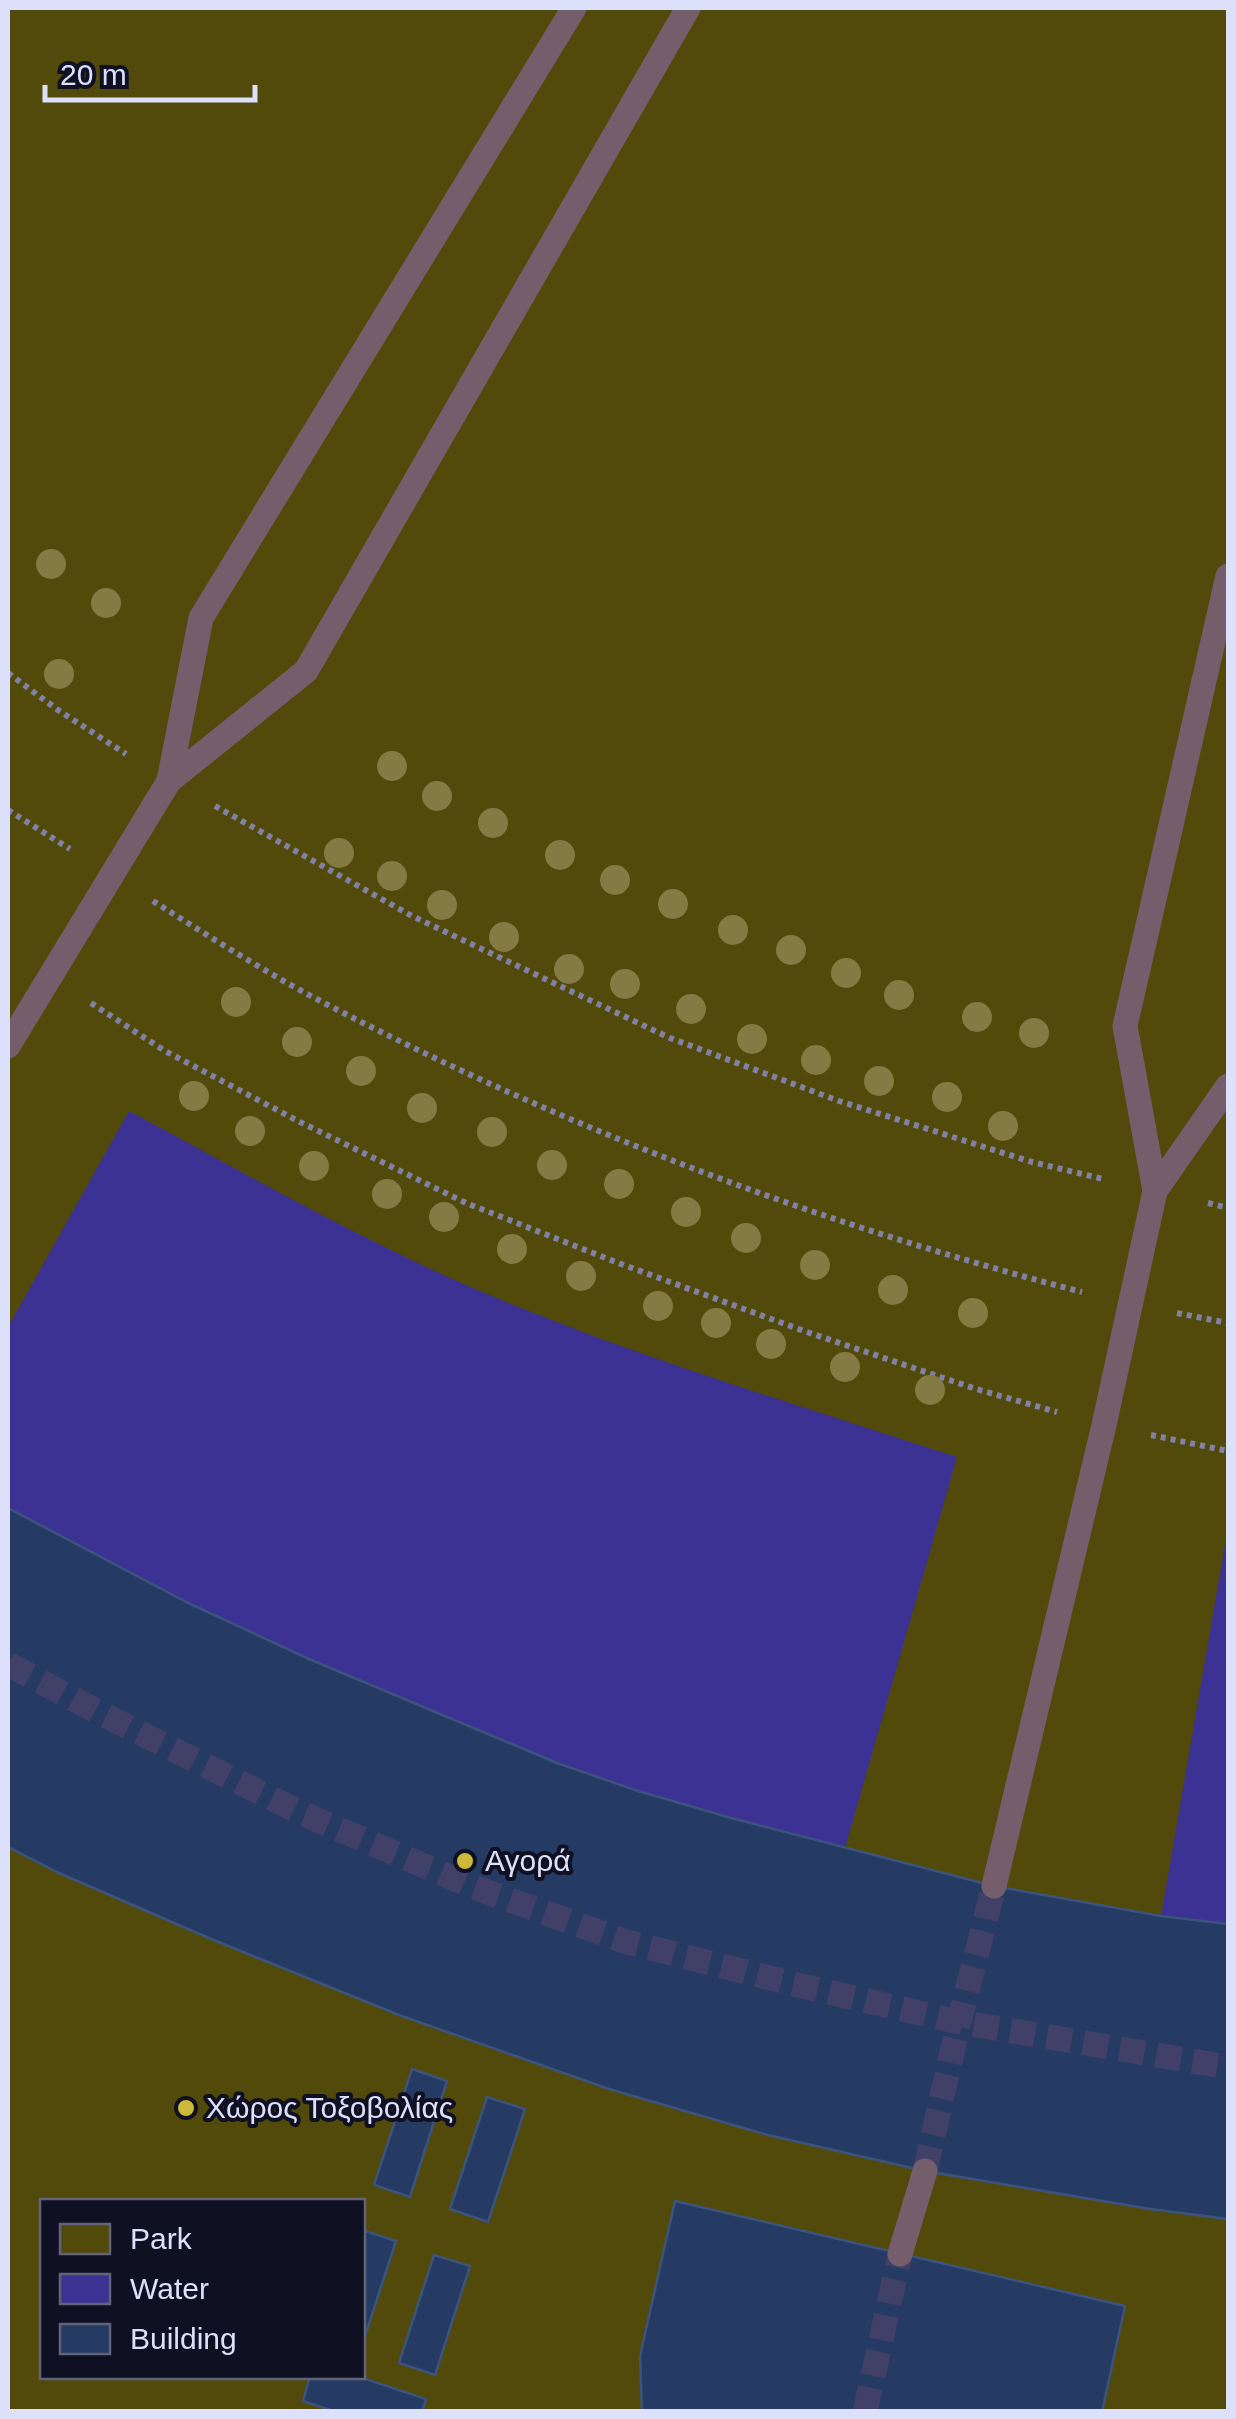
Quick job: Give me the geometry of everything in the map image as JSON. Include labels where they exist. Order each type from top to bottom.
[{"type":"street","points":[[169,781],[201,618],[574,8]]},
{"type":"street","points":[[8,1046],[169,781],[306,671],[688,8]]},
{"type":"street","points":[[1154,1191],[1124,1026],[1228,576]]},
{"type":"street","points":[[994,1886],[1104,1426],[1154,1191],[1228,1086]]},
{"type":"street","points":[[900,2254],[925,2171]]},
{"type":"path","points":[[8,673],[169,781],[412,916],[670,1038],[838,1100],[1014,1156],[1228,1208]]},
{"type":"path","points":[[8,810],[228,948],[326,1004],[550,1112],[780,1200],[1006,1273],[1228,1323]]},
{"type":"path","points":[[49,977],[166,1052],[466,1203],[804,1331],[976,1389],[1104,1426],[1228,1451]]},
{"type":"green space","points":[[8,8],[1228,8],[1228,2411],[8,2411]]},
{"type":"water","points":[[129,1111],[347,1228],[482,1292],[658,1359],[957,1457],[845,1848],[638,1791],[557,1763],[309,1659],[188,1603],[8,1509],[8,1327]]},
{"type":"water","points":[[1228,1527],[1228,1924],[1161,1916]]},
{"type":"building","name":"Αγορά","points":[[8,1508],[188,1603],[309,1659],[557,1763],[638,1791],[994,1886],[1228,1924],[1228,2219],[925,2171],[768,2135],[609,2089],[399,2015],[211,1939],[8,1847]]},
{"type":"building","points":[[412,2069],[447,2081],[410,2197],[374,2185]]},
{"type":"building","points":[[487,2097],[525,2109],[488,2222],[450,2209]]},
{"type":"building","points":[[675,2201],[1125,2306],[1102,2412],[642,2412],[640,2356]]},
{"type":"building","points":[[365,2231],[396,2241],[365,2336]]},
{"type":"building","points":[[434,2255],[470,2266],[435,2375],[399,2363]]},
{"type":"building","points":[[309,2379],[365,2379],[426,2399],[422,2412],[336,2412],[303,2401]]},
{"type":"tunnel","points":[[8,1664],[299,1812],[471,1886],[627,1942],[959,2022],[1228,2067]]},
{"type":"tunnel","points":[[925,2171],[994,1886]]},
{"type":"tunnel","points":[[865,2412],[900,2254]]},
{"type":"place","name":"Αγορά","points":[[465,1861]]},
{"type":"place","name":"Χώρος Τοξοβολίας","points":[[186,2108]]}]
